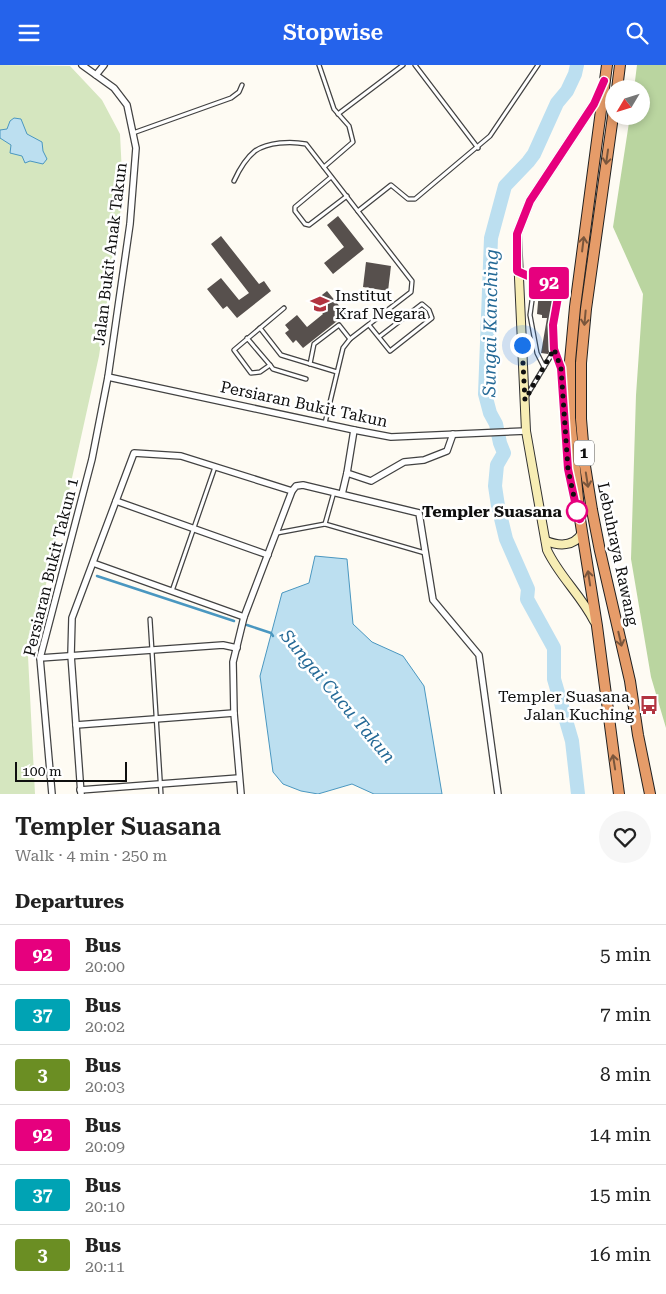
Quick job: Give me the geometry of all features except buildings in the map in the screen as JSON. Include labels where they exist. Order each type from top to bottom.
[{"type":"highway","name":"Lebuhraya Rawang","points":[[606,65],[575,307],[570,361],[570,418],[580,519],[597,626],[619,794]]},
{"type":"highway","points":[[618,80],[620,65]]},
{"type":"highway","name":"Lebuhraya Rawang","points":[[612,125],[586,309],[581,363],[581,419],[585,466],[592,510],[630,681],[638,735],[650,794]]},
{"type":"street","name":"Jalan Bukit Anak Takun","points":[[82,65],[114,88],[127,105],[136,147],[130,224],[108,377]]},
{"type":"street","points":[[96,75],[104,65]]},
{"type":"street","points":[[597,626],[583,601],[551,558],[546,541],[526,431],[517,271],[517,234],[530,201],[594,104],[604,81]]},
{"type":"street","name":"Persiaran Bukit Takun","points":[[108,377],[391,437],[526,431]]},
{"type":"street","name":"Persiaran Bukit Takun 1","points":[[52,794],[40,658],[92,459],[108,377]]},
{"type":"street","points":[[342,494],[354,430]]},
{"type":"street","points":[[347,473],[371,481],[404,463],[424,460],[447,451],[453,434]]},
{"type":"street","points":[[239,778],[80,792],[71,655],[72,618],[134,453],[181,456],[292,491]]},
{"type":"street","points":[[241,794],[234,713],[233,662],[244,617],[292,491],[296,486],[303,485],[418,513],[432,600],[479,655],[498,794]]},
{"type":"street","points":[[116,501],[268,555]]},
{"type":"street","points":[[546,541],[557,545],[566,545],[579,539],[582,533]]},
{"type":"street","points":[[93,563],[244,617]]},
{"type":"street","points":[[40,658],[223,645],[237,648]]},
{"type":"street","points":[[76,725],[234,713]]},
{"type":"lane","points":[[319,65],[334,109],[349,126],[353,142],[324,167]]},
{"type":"lane","points":[[338,114],[403,65]]},
{"type":"lane","points":[[415,65],[478,148]]},
{"type":"lane","points":[[358,211],[391,185],[408,199],[415,199],[478,148],[490,136],[538,65]]},
{"type":"lane","points":[[133,133],[231,98],[240,92],[242,85]]},
{"type":"lane","points":[[234,181],[242,165],[256,151],[281,143],[296,142],[306,144],[412,281],[411,291],[350,339],[343,348],[325,423]]},
{"type":"lane","points":[[332,177],[295,207],[295,211],[300,218],[308,225],[347,196]]},
{"type":"lane","points":[[517,271],[535,279],[560,286],[553,325],[554,349],[561,368],[568,469],[580,519]]},
{"type":"lane","points":[[535,279],[530,315],[537,353],[544,367]]},
{"type":"lane","points":[[369,325],[390,351],[432,318],[429,310],[422,304],[379,337]]},
{"type":"lane","points":[[270,365],[260,372],[252,373],[234,350],[284,308]]},
{"type":"lane","points":[[310,364],[314,344],[339,325],[350,339]]},
{"type":"lane","points":[[260,328],[281,355],[337,372]]},
{"type":"lane","points":[[247,339],[273,369],[306,379]]},
{"type":"lane","points":[[525,400],[554,349]]},
{"type":"lane","points":[[172,591],[215,467]]},
{"type":"lane","points":[[325,524],[334,492]]},
{"type":"lane","points":[[276,533],[325,524],[425,553]]},
{"type":"lane","points":[[150,619],[161,794]]},
{"type":"green space","points":[[0,65],[70,66],[102,100],[120,134],[123,194],[99,356],[68,496],[28,656],[35,794],[0,794]]},
{"type":"green space","points":[[637,65],[666,65],[666,728],[651,677],[631,559],[636,395],[643,294],[613,227],[629,125],[650,125],[650,80],[635,80]]},
{"type":"water","points":[[14,118],[21,119],[27,134],[42,142],[43,151],[47,159],[43,164],[30,161],[25,163],[22,156],[10,153],[11,145],[0,138],[0,130],[7,129],[10,121]]},
{"type":"water","points":[[315,556],[347,559],[353,624],[372,642],[403,656],[424,686],[442,794],[374,794],[352,784],[318,794],[301,791],[283,784],[273,772],[260,676],[282,593],[309,583]]},
{"type":"waterway","name":"Sungai Kanching","points":[[577,65],[567,91],[557,103],[534,154],[505,186],[491,238],[485,394],[504,453],[497,465],[495,486],[498,506],[506,539],[528,589],[527,599],[554,648],[554,679],[572,741],[578,794]]},
{"type":"waterway","name":"Sungai Cucu Takun","points":[[97,576],[234,621]]},
{"type":"waterway","name":"Sungai Cucu Takun","points":[[247,625],[271,633],[273,636]]},
{"type":"bus line","name":"92","points":[[580,519],[568,469],[561,368],[554,349],[553,325],[560,286],[535,279],[517,271],[517,234],[530,201],[594,104],[604,81]]},
{"type":"place","name":"Institut Kraf Negara","points":[[320,304]]},
{"type":"place","name":"Templer Suasana","points":[[577,511]]},
{"type":"place","name":"Templer Suasana, Jalan Kuching","points":[[649,705]]},
{"type":"route","points":[[522,345],[525,400],[554,349],[561,368],[568,469],[577,511]]}]
